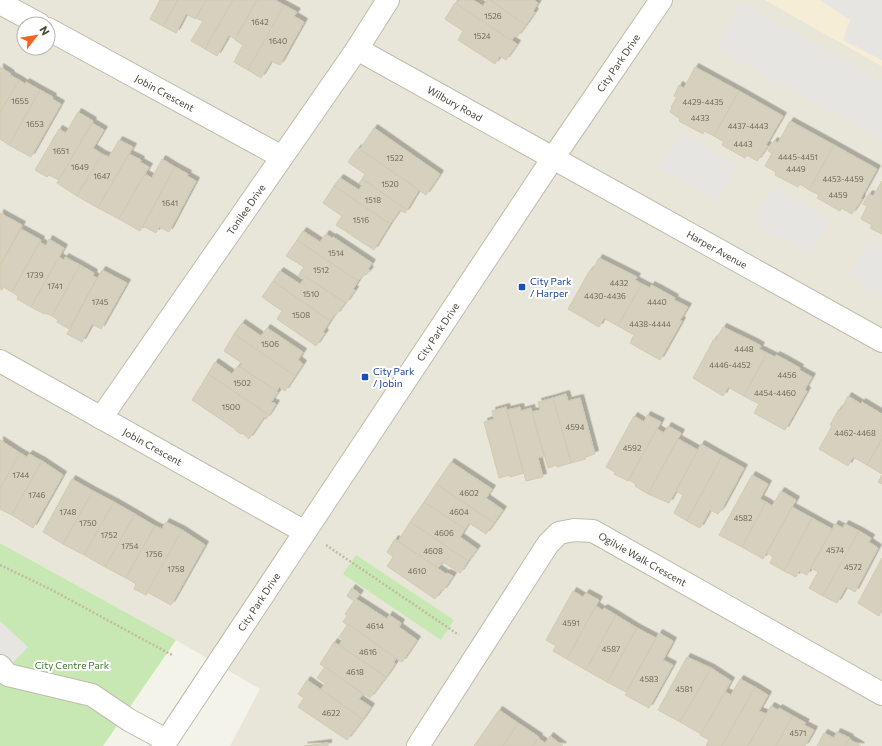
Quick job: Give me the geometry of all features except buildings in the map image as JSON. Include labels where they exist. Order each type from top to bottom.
[{"type":"street","name":"Tonilee Drive","points":[[101,418],[356,49],[388,0]]},
{"type":"street","name":"City Park Drive","points":[[165,743],[553,158],[661,0]]},
{"type":"street","points":[[0,3],[24,16]]},
{"type":"street","name":"Jobin Crescent","points":[[56,33],[282,156]]},
{"type":"street","name":"Wilbury Road","points":[[356,49],[553,158]]},
{"type":"street","name":"Harper Avenue","points":[[553,158],[882,341]]},
{"type":"street","name":"Jobin Crescent","points":[[0,361],[305,532]]},
{"type":"street","name":"Ogilvie Walk Crescent","points":[[418,746],[548,544],[559,533],[574,530],[593,531],[882,694]]},
{"type":"street","points":[[0,666],[8,675],[92,695],[165,743]]},
{"type":"path","points":[[305,532],[480,649]]},
{"type":"path","points":[[0,565],[50,589],[172,655]]},
{"type":"shaded area","points":[[0,0],[765,0],[882,66],[882,746],[230,746],[260,689],[176,640],[0,543]]},
{"type":"shaded area","points":[[765,0],[882,0],[882,66]]},
{"type":"shaded area","points":[[820,0],[882,0],[882,60],[843,40],[850,20]]},
{"type":"shaded area","points":[[740,3],[882,81],[882,140],[716,48]]},
{"type":"shaded area","points":[[680,133],[737,166],[717,201],[659,168]]},
{"type":"shaded area","points":[[774,187],[831,220],[811,255],[754,222]]},
{"type":"shaded area","points":[[869,241],[882,248],[882,295],[849,276]]},
{"type":"shaded area","points":[[0,621],[28,647],[0,676]]},
{"type":"green space","name":"City Centre Park","points":[[0,543],[176,640],[103,746],[0,746]]},
{"type":"green space","points":[[356,555],[454,620],[441,640],[343,574]]},
{"type":"place","name":"City Park / Harper","points":[[522,287]]},
{"type":"place","name":"City Park / Jobin","points":[[365,377]]}]
